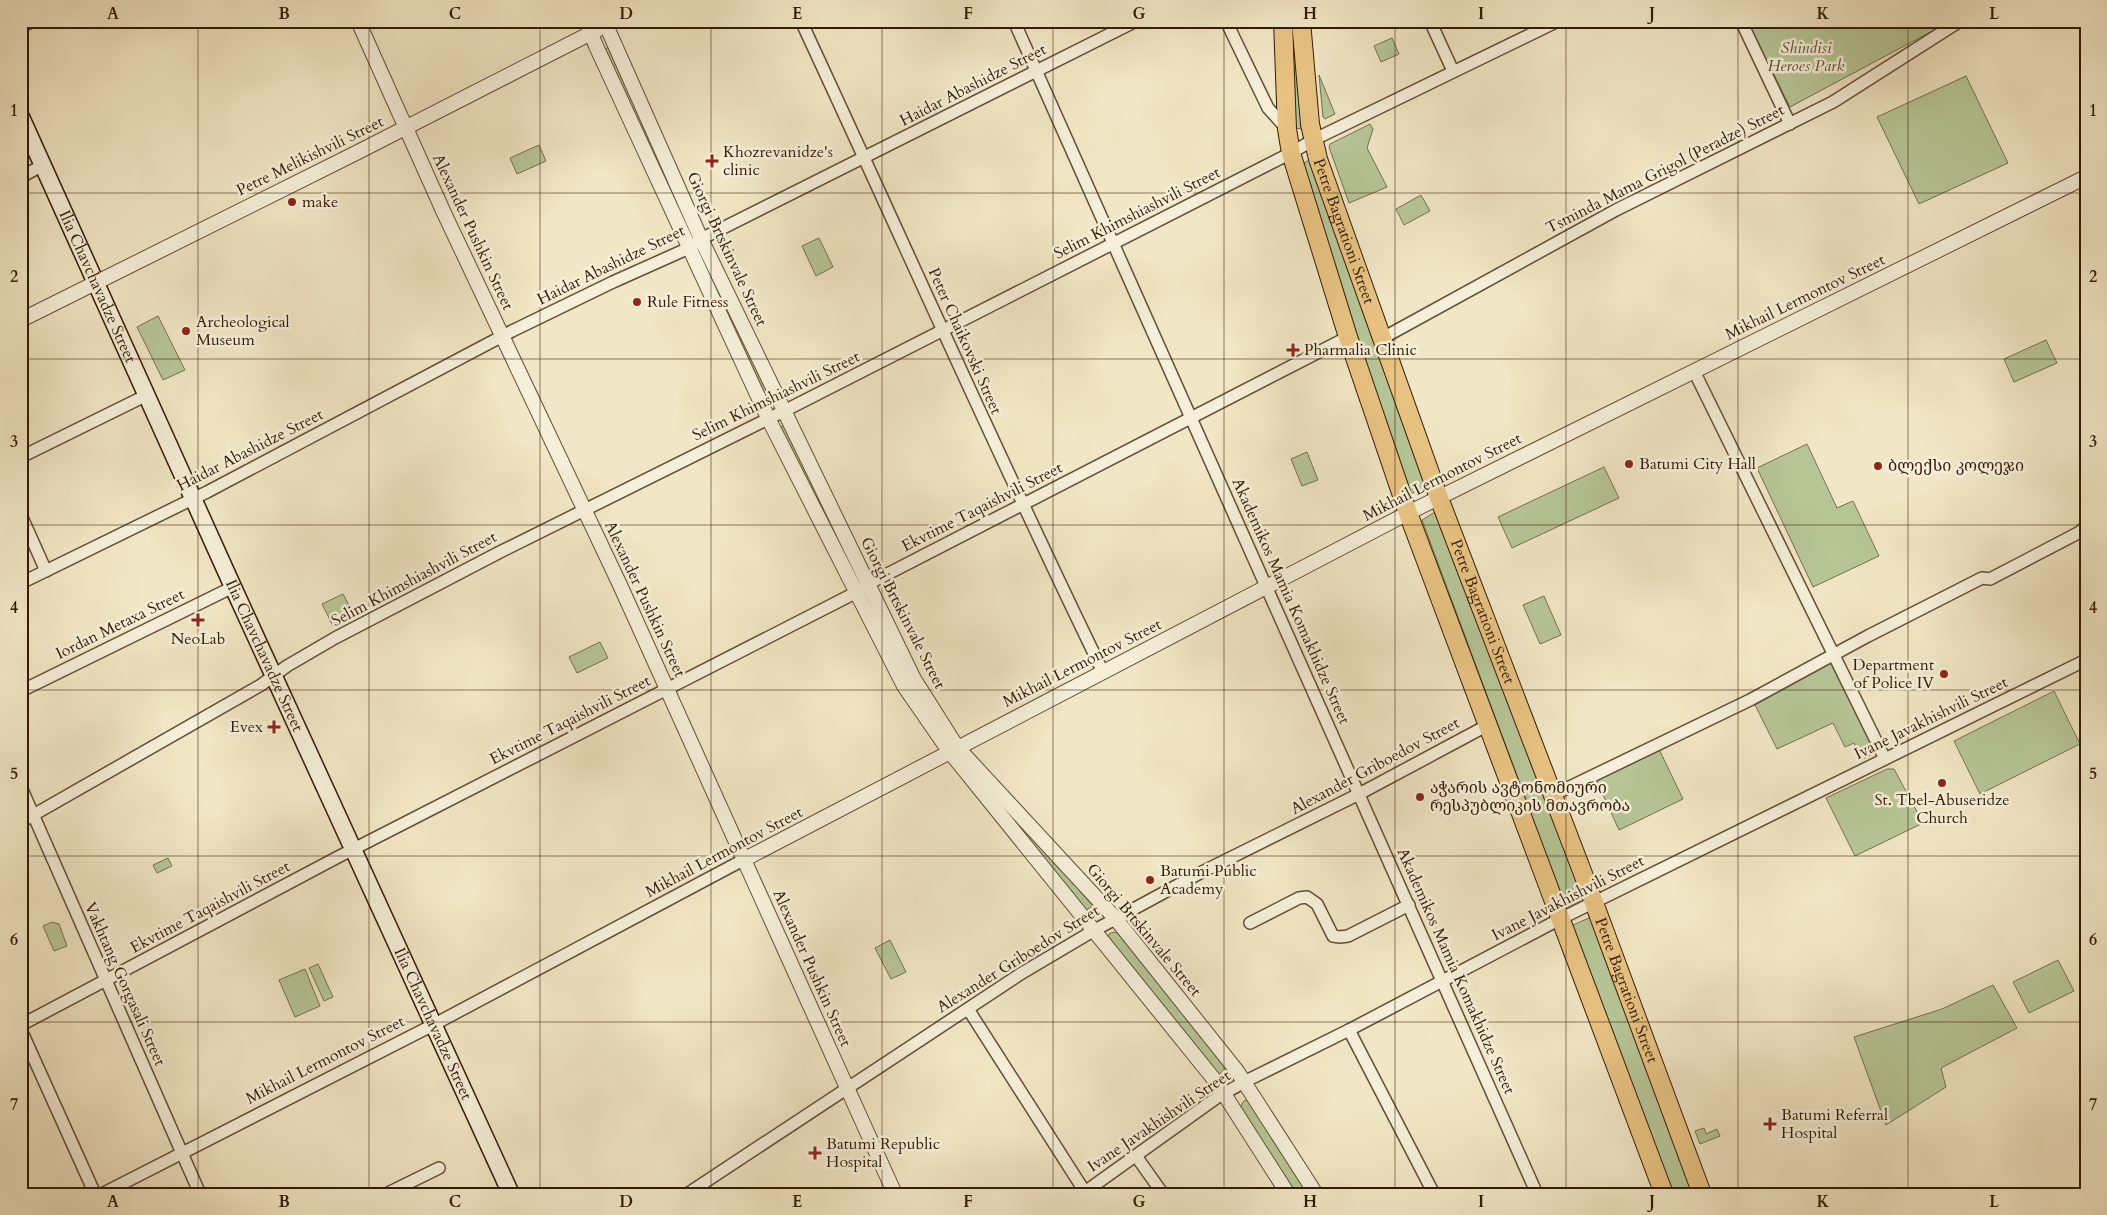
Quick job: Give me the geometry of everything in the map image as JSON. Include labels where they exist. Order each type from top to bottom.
[{"type":"main road","name":"Petre Bagrationi Street","points":[[1283,21],[1287,129],[1291,152],[1348,337],[1408,513],[1562,918],[1664,1194]]},
{"type":"main road","name":"Petre Bagrationi Street","points":[[1301,21],[1313,140],[1381,339],[1439,498],[1594,902],[1702,1194]]},
{"type":"main road","name":"Ilia Chavchavadze Street","points":[[21,117],[233,588],[511,1194]]},
{"type":"street","points":[[21,27],[33,21]]},
{"type":"street","name":"Alexander Pushkin Street","points":[[358,21],[405,128],[585,509],[667,688],[895,1194]]},
{"type":"street","name":"Peter Chaikovski Street","points":[[802,21],[1022,505],[1103,672]]},
{"type":"street","name":"Akademikos Mamia Komakhidze Street","points":[[1014,21],[1537,1194]]},
{"type":"street","name":"Haidar Abashidze Street","points":[[21,583],[193,498],[502,336],[613,282],[689,248],[701,239],[1136,21]]},
{"type":"street","points":[[1226,21],[1268,108],[1287,129]]},
{"type":"street","points":[[1430,21],[1453,71]]},
{"type":"street","name":"Selim Khimshiashvili Street","points":[[21,822],[261,685],[343,634],[585,509],[942,331],[1313,140],[1558,21]]},
{"type":"street","points":[[1741,21],[1790,124]]},
{"type":"street","name":"Tsminda Mama Grigol (Peradze) Street","points":[[1381,339],[1616,210],[1834,102],[1960,21]]},
{"type":"street","name":"Petre Melikishvili Street","points":[[21,320],[405,128],[588,28],[610,23]]},
{"type":"street","name":"Giorgi Brtskinvale Street","points":[[610,23],[701,239],[782,411],[914,679],[953,749],[1115,918],[1245,1082],[1316,1194]]},
{"type":"street","name":"Giorgi Brtskinvale Street","points":[[588,28],[768,418],[904,686],[1093,931],[1161,1012],[1224,1094],[1288,1194]]},
{"type":"street","points":[[21,177],[43,166]]},
{"type":"street","name":"Mikhail Lermontov Street","points":[[102,1194],[433,1025],[953,749],[1408,513],[2086,177]]},
{"type":"street","name":"Ekvtime Taqaishvili Street","points":[[21,1025],[353,849],[856,593],[868,584],[1348,337]]},
{"type":"street","points":[[1694,371],[1885,759]]},
{"type":"street","points":[[21,457],[147,395]]},
{"type":"street","points":[[21,515],[46,571]]},
{"type":"street","points":[[1553,795],[1750,700],[1982,578],[1990,579],[1998,575],[2080,532],[2086,526]]},
{"type":"street","name":"Iordan Metaxa Street","points":[[21,691],[233,588]]},
{"type":"street","name":"Ivane Javakhishvili Street","points":[[1083,1193],[1224,1094],[1245,1082],[1349,1030],[1562,918],[2086,660]]},
{"type":"street","name":"Alexander Griboedov Street","points":[[687,1194],[1022,972],[1115,918],[1359,794],[1488,725]]},
{"type":"street","name":"Vakhtang Gorgasali Street","points":[[21,787],[200,1194]]},
{"type":"street","points":[[1250,923],[1299,898],[1307,897],[1316,904],[1333,936],[1340,937],[1348,936],[1409,905]]},
{"type":"street","points":[[968,1009],[1083,1193]]},
{"type":"street","points":[[21,1030],[95,1194]]},
{"type":"street","points":[[1349,1030],[1434,1194]]},
{"type":"street","points":[[1136,1156],[1162,1194]]},
{"type":"street","points":[[386,1194],[439,1168]]},
{"type":"green space","points":[[1292,21],[1295,21],[1304,128],[1302,129],[1295,128]]},
{"type":"green space","name":"Shindisi Heroes Park","points":[[1747,21],[1951,21],[1790,107]]},
{"type":"green space","points":[[1392,38],[1399,54],[1381,62],[1374,46]]},
{"type":"green space","points":[[610,47],[685,222],[689,224],[692,231],[689,234],[604,49]]},
{"type":"green space","points":[[1319,75],[1335,114],[1325,119],[1323,117]]},
{"type":"green space","points":[[1966,76],[2008,163],[1919,204],[1877,117]]},
{"type":"green space","points":[[1370,124],[1373,129],[1367,148],[1387,187],[1349,203],[1329,147],[1330,144]]},
{"type":"green space","points":[[539,145],[546,161],[517,174],[510,158]]},
{"type":"green space","points":[[1311,159],[1431,486],[1410,494],[1302,171],[1304,163]]},
{"type":"green space","points":[[1421,195],[1430,211],[1404,225],[1396,209]]},
{"type":"green space","points":[[819,238],[833,267],[816,276],[802,246]]},
{"type":"green space","points":[[704,258],[771,400],[766,402],[699,260]]},
{"type":"green space","points":[[158,316],[185,370],[163,380],[137,327]]},
{"type":"green space","points":[[2046,340],[2057,363],[2014,382],[2004,359]]},
{"type":"green space","points":[[787,427],[858,576],[853,578],[779,428]]},
{"type":"green space","points":[[1807,444],[1837,508],[1853,501],[1879,556],[1813,587],[1757,468]]},
{"type":"green space","points":[[1307,452],[1318,480],[1302,486],[1291,459]]},
{"type":"green space","points":[[1604,467],[1619,498],[1512,548],[1498,517]]},
{"type":"green space","points":[[1435,512],[1439,514],[1581,894],[1580,901],[1568,907],[1563,900],[1422,520]]},
{"type":"green space","points":[[343,594],[354,615],[333,626],[322,604]]},
{"type":"green space","points":[[1544,596],[1561,635],[1540,644],[1523,605]]},
{"type":"green space","points":[[600,642],[608,658],[577,673],[569,657]]},
{"type":"green space","points":[[1831,663],[1876,752],[1861,760],[1854,743],[1845,747],[1833,723],[1777,749],[1755,705]]},
{"type":"green space","points":[[2054,691],[2080,744],[1980,794],[1954,741]]},
{"type":"green space","points":[[1657,745],[1683,799],[1619,830],[1594,775]]},
{"type":"green space","points":[[969,764],[1093,906],[1086,910],[966,766]]},
{"type":"green space","points":[[1887,769],[1894,769],[1923,823],[1855,856],[1826,798]]},
{"type":"green space","points":[[168,858],[172,866],[157,873],[153,865]]},
{"type":"green space","points":[[1589,918],[1594,922],[1695,1194],[1671,1194],[1573,929],[1573,925]]},
{"type":"green space","points":[[52,922],[59,924],[67,946],[54,951],[43,926]]},
{"type":"green space","points":[[1118,933],[1177,1003],[1227,1067],[1218,1075],[1108,941],[1109,934]]},
{"type":"green space","points":[[890,940],[906,972],[891,979],[875,948]]},
{"type":"green space","points":[[2058,960],[2074,991],[2029,1013],[2013,982]]},
{"type":"green space","points":[[318,964],[333,997],[324,1001],[309,968]]},
{"type":"green space","points":[[305,969],[320,1006],[295,1017],[279,980]]},
{"type":"green space","points":[[1993,985],[2017,1028],[1941,1068],[1946,1087],[1886,1125],[1854,1037],[1942,1009]]},
{"type":"green space","points":[[1251,1099],[1311,1194],[1295,1194],[1241,1108],[1244,1101]]},
{"type":"green space","points":[[1704,1128],[1706,1134],[1717,1129],[1720,1136],[1700,1144],[1695,1131]]},
{"type":"place","name":"Khozrevanidze's clinic","points":[[712,161]]},
{"type":"place","name":"make","points":[[292,202]]},
{"type":"place","name":"Rule Fitness","points":[[637,302]]},
{"type":"place","name":"Archeological Museum","points":[[186,331]]},
{"type":"place","name":"Pharmalia Clinic","points":[[1293,350]]},
{"type":"place","name":"Batumi City Hall","points":[[1629,464]]},
{"type":"place","name":"ბლექსი კოლეჯი","points":[[1878,466]]},
{"type":"place","name":"NeoLab","points":[[198,620]]},
{"type":"place","name":"Department of Police IV","points":[[1944,674]]},
{"type":"place","name":"Evex","points":[[274,727]]},
{"type":"place","name":"St. Tbel-Abuseridze Church","points":[[1942,783]]},
{"type":"place","name":"აჭარის ავტონომიური რესპუბლიკის მთავრობა","points":[[1420,797]]},
{"type":"place","name":"Batumi Public Academy","points":[[1150,880]]},
{"type":"place","name":"Batumi Referral Hospital","points":[[1770,1124]]},
{"type":"place","name":"Batumi Republic Hospital","points":[[815,1153]]}]
